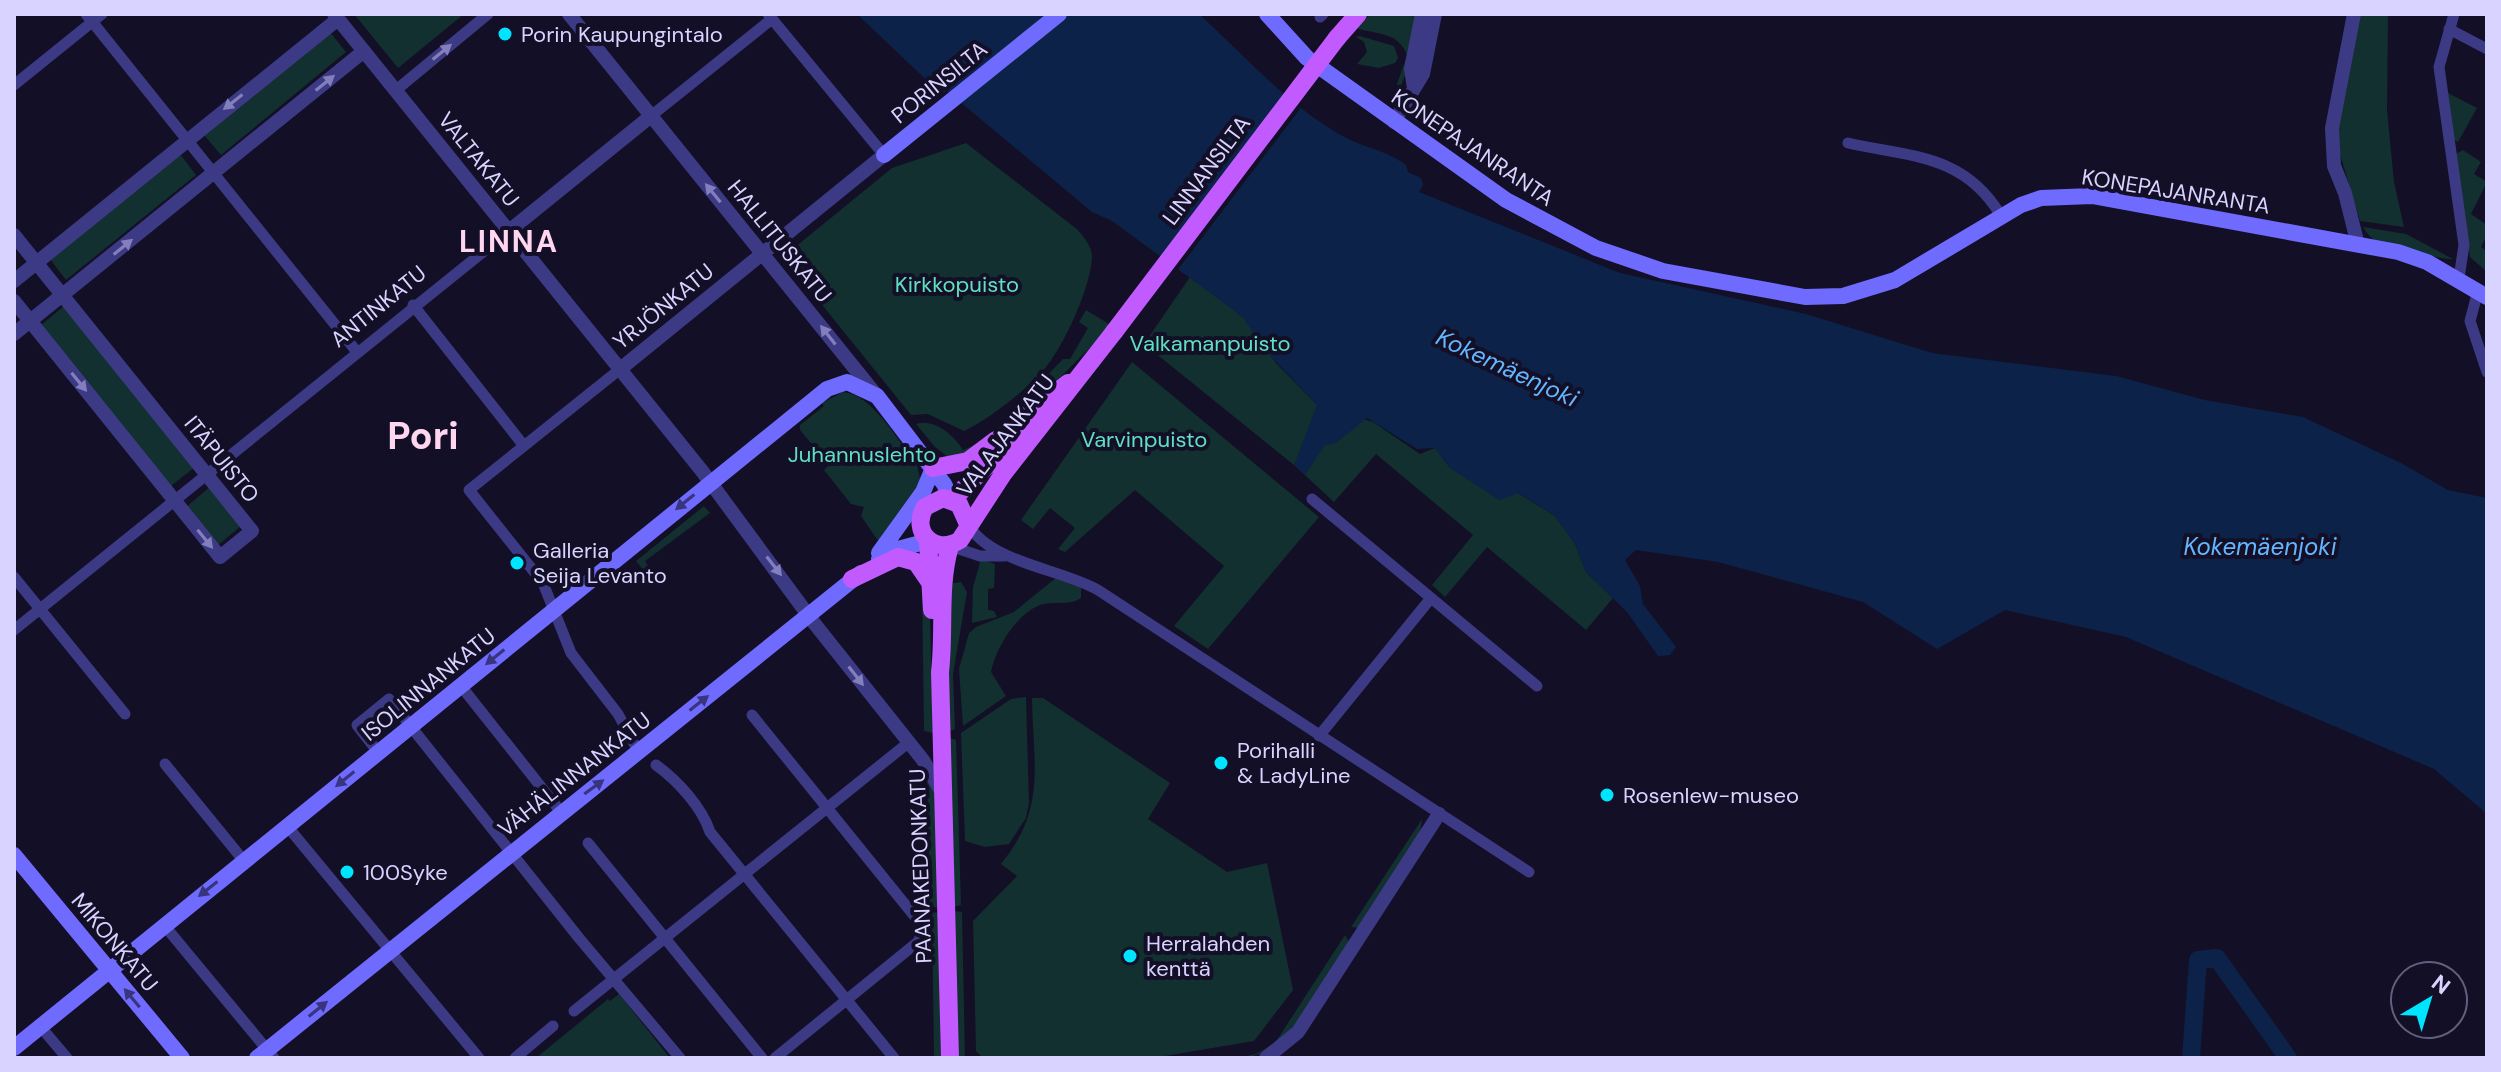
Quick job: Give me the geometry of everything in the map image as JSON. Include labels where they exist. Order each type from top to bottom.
[{"type":"main road","name":"PORINSILTA","points":[[884,155],[1059,14]]},
{"type":"main road","name":"KONEPAJANRANTA","points":[[1267,14],[1307,58],[1506,200],[1596,248],[1663,271],[1805,297],[1843,296],[1873,289],[1919,266],[2000,214],[2041,198],[2092,196],[2412,257],[2459,278],[2483,294]]},
{"type":"main road","points":[[1339,36],[1358,14]]},
{"type":"main road","name":"LINNANSILTA","points":[[1114,332],[1339,36]]},
{"type":"main road","name":"VALAJANKATU","points":[[968,524],[1003,474],[1114,332]]},
{"type":"main road","points":[[852,579],[888,543],[923,492],[933,468],[968,461],[1080,375]]},
{"type":"main road","name":"VALAJANKATU","points":[[952,500],[1080,375]]},
{"type":"main road","name":"ISOLINNANKATU","points":[[14,1048],[709,483],[837,384],[858,385],[877,396]]},
{"type":"main road","name":"HALLITUSKATU","points":[[877,396],[933,468],[952,500]]},
{"type":"main road","points":[[937,499],[952,500],[964,510],[968,524],[963,536],[950,546],[938,546],[928,541],[921,529],[922,511],[937,499]]},
{"type":"main road","name":"VÄHÄLINNANKATU","points":[[266,1055],[510,853],[852,579],[886,553],[928,541]]},
{"type":"main road","name":"PAANAKEDONKATU","points":[[928,541],[929,582],[940,672],[950,1058]]},
{"type":"main road","name":"PAANAKEDONKATU","points":[[940,672],[944,634],[942,581],[950,546]]},
{"type":"main road","points":[[852,579],[898,557],[916,562],[929,582]]},
{"type":"main road","name":"MIKONKATU","points":[[14,856],[182,1058]]},
{"type":"street","points":[[14,85],[89,18],[102,14]]},
{"type":"street","points":[[395,91],[488,14]]},
{"type":"street","name":"HALLITUSKATU","points":[[569,14],[877,396]]},
{"type":"street","points":[[1339,36],[1366,14]]},
{"type":"street","points":[[1414,88],[1411,69],[1422,14]]},
{"type":"street","points":[[1394,122],[1423,74],[1435,14]]},
{"type":"street","points":[[2354,14],[2332,128],[2334,166],[2345,193],[2358,245]]},
{"type":"street","points":[[2454,14],[2439,67],[2464,245],[2459,278]]},
{"type":"street","points":[[770,16],[884,155]]},
{"type":"street","name":"ANTINKATU","points":[[14,630],[651,116],[770,16]]},
{"type":"street","points":[[14,281],[336,17]]},
{"type":"street","name":"VALTAKATU","points":[[336,17],[709,483],[923,760],[942,793]]},
{"type":"street","points":[[89,18],[357,352]]},
{"type":"street","points":[[2449,29],[2487,49]]},
{"type":"street","points":[[14,334],[364,51]]},
{"type":"street","points":[[1848,143],[1960,170],[1986,194],[2000,214]]},
{"type":"street","name":"YRJÖNKATU","points":[[556,608],[543,583],[469,490],[884,155]]},
{"type":"street","name":"ITÄPUISTO","points":[[14,235],[252,531],[220,557],[14,301]]},
{"type":"street","points":[[2483,294],[2470,321],[2487,372]]},
{"type":"street","points":[[413,305],[524,446]]},
{"type":"street","points":[[1312,499],[1537,686]]},
{"type":"street","points":[[968,524],[976,538],[1005,556],[1057,571],[1095,588],[1529,872]]},
{"type":"street","points":[[950,546],[980,556],[1005,556]]},
{"type":"street","points":[[14,577],[125,714]]},
{"type":"street","points":[[1319,736],[1431,598]]},
{"type":"street","points":[[556,608],[571,653],[618,714],[638,751]]},
{"type":"street","points":[[461,686],[561,812]]},
{"type":"street","points":[[378,752],[357,725],[389,699],[510,853],[680,1058]]},
{"type":"street","points":[[752,715],[916,918],[921,931],[919,941],[775,1058]]},
{"type":"street","points":[[574,1011],[908,743]]},
{"type":"street","points":[[165,764],[244,861]]},
{"type":"street","points":[[656,765],[669,774],[744,875],[894,1058]]},
{"type":"street","points":[[1266,1058],[1298,1032],[1439,814]]},
{"type":"street","points":[[287,826],[479,1058]]},
{"type":"street","points":[[588,843],[762,1058]]},
{"type":"street","points":[[164,925],[266,1055]]},
{"type":"street","points":[[40,1026],[67,1058]]},
{"type":"street","points":[[515,1058],[553,1026]]},
{"type":"green space","points":[[354,14],[464,14],[398,68]]},
{"type":"green space","points":[[1370,14],[1419,14],[1410,62],[1398,93],[1397,84],[1407,55],[1392,38],[1356,28]]},
{"type":"green space","points":[[2360,14],[2388,14],[2387,110],[2394,182],[2404,227],[2360,221],[2339,151],[2339,122]]},
{"type":"green space","points":[[330,32],[346,52],[221,155],[204,135]]},
{"type":"green space","points":[[1356,37],[1394,46],[1398,58],[1395,63],[1379,68],[1357,64],[1367,52],[1364,42]]},
{"type":"green space","points":[[2448,93],[2477,108],[2458,142],[2453,139]]},
{"type":"green space","name":"Kirkkopuisto","points":[[966,143],[1078,230],[1089,246],[1092,257],[1081,302],[1048,365],[1003,406],[964,431],[928,414],[911,415],[794,270],[790,258],[794,248],[892,168]]},
{"type":"green space","points":[[2463,150],[2481,162],[2474,174],[2487,182],[2471,214],[2487,225],[2487,235],[2481,247],[2487,251],[2487,272],[2470,257],[2454,155]]},
{"type":"green space","points":[[180,154],[196,175],[66,280],[50,259]]},
{"type":"green space","points":[[2363,227],[2406,234],[2453,259],[2377,241]]},
{"type":"green space","name":"Valkamanpuisto","points":[[1190,277],[1243,317],[1276,363],[1317,405],[1373,422],[1420,454],[1435,448],[1450,468],[1518,493],[1555,516],[1575,544],[1586,572],[1613,598],[1586,630],[1487,547],[1445,597],[1432,585],[1473,535],[1376,454],[1334,502],[1294,465],[1144,344]]},
{"type":"green space","points":[[64,306],[195,467],[171,486],[41,325]]},
{"type":"green space","points":[[1086,310],[1109,324],[1102,336],[1034,403],[972,452],[953,461],[935,447],[916,424],[930,423],[943,429],[963,450],[979,443],[1032,400],[1029,394],[1063,359],[1070,359],[1088,328],[1079,322]]},
{"type":"green space","name":"Varvinpuisto","points":[[1132,362],[1319,517],[1208,649],[1174,626],[1224,566],[1135,490],[1065,552],[1058,549],[1075,528],[1050,508],[1033,529],[1021,520]]},
{"type":"green space","name":"Juhannuslehto","points":[[843,392],[865,401],[875,410],[917,465],[921,483],[879,542],[861,516],[864,507],[851,504],[824,470],[829,465],[800,430],[800,425],[824,406],[822,403]]},
{"type":"green space","points":[[210,487],[241,526],[217,546],[186,507]]},
{"type":"green space","points":[[704,506],[710,513],[645,561],[650,569],[645,572],[636,561]]},
{"type":"green space","points":[[981,559],[995,564],[994,588],[988,589],[988,610],[994,611],[997,617],[972,623],[973,587]]},
{"type":"green space","points":[[1057,577],[1081,588],[1081,598],[1072,602],[1044,604],[1017,622],[1003,642],[991,672],[1006,696],[963,726],[959,669],[969,633],[976,627],[1014,612]]},
{"type":"green space","points":[[961,582],[967,592],[953,674],[955,729],[948,732],[948,584]]},
{"type":"green space","points":[[922,586],[930,618],[933,733],[924,731]]},
{"type":"green space","points":[[1026,697],[1029,803],[1026,818],[1009,844],[985,847],[965,841],[961,733],[1011,699]]},
{"type":"green space","name":"Herralahden kenttä","points":[[1032,698],[1043,698],[1170,783],[1148,819],[1227,872],[1267,863],[1293,990],[1254,1041],[1153,1058],[983,1058],[976,1051],[973,921],[1017,876],[1001,864],[1016,844],[1031,805],[1035,765]]},
{"type":"green space","points":[[948,737],[956,740],[961,905],[953,907]]},
{"type":"green space","points":[[927,775],[935,791],[938,908],[930,906]]},
{"type":"green space","points":[[1422,819],[1420,833],[1360,928],[1351,927]]},
{"type":"green space","points":[[954,911],[962,912],[965,1058],[958,1058]]},
{"type":"green space","points":[[932,912],[939,913],[941,1058],[934,1058]]},
{"type":"green space","points":[[1345,935],[1350,943],[1317,997],[1290,1032],[1274,1046],[1257,1055],[1237,1058],[1256,1054],[1275,1043]]},
{"type":"green space","points":[[619,994],[670,1058],[536,1058],[608,999],[610,1001]]},
{"type":"water","name":"Kokemäenjoki","points":[[857,14],[1199,14],[1301,108],[1347,138],[1406,165],[1408,172],[1421,178],[1423,185],[1419,192],[1620,273],[1806,314],[1932,353],[2116,376],[2205,400],[2303,417],[2401,463],[2448,490],[2487,498],[2487,814],[2434,769],[2126,637],[2005,610],[1937,649],[1863,602],[1718,562],[1636,550],[1625,560],[1640,586],[1643,604],[1676,647],[1670,655],[1658,656],[1627,612],[1586,572],[1575,544],[1555,516],[1519,493],[1499,500],[1450,468],[1435,448],[1417,449],[1367,418],[1336,443],[1325,445],[1305,475],[1294,465],[1317,405],[1263,348],[1243,317],[1112,221],[1092,212],[947,91],[941,94]]},
{"type":"pier","points":[[1288,93],[1303,105],[1176,272],[1159,261]]},
{"type":"waterway","points":[[2191,1058],[2198,960],[2217,958],[2288,1058]]},
{"type":"place","name":"Porin Kaupungintalo","points":[[505,34]]},
{"type":"place","name":"Galleria Seija Levanto","points":[[517,563]]},
{"type":"place","name":"Porihalli & LadyLine","points":[[1221,763]]},
{"type":"place","name":"Rosenlew-museo","points":[[1607,795]]},
{"type":"place","name":"100Syke","points":[[347,872]]},
{"type":"place","name":"Herralahden kenttä","points":[[1130,956]]},
{"type":"district","name":"LINNA","points":[[509,242]]},
{"type":"district","name":"Pori","points":[[423,436]]}]
